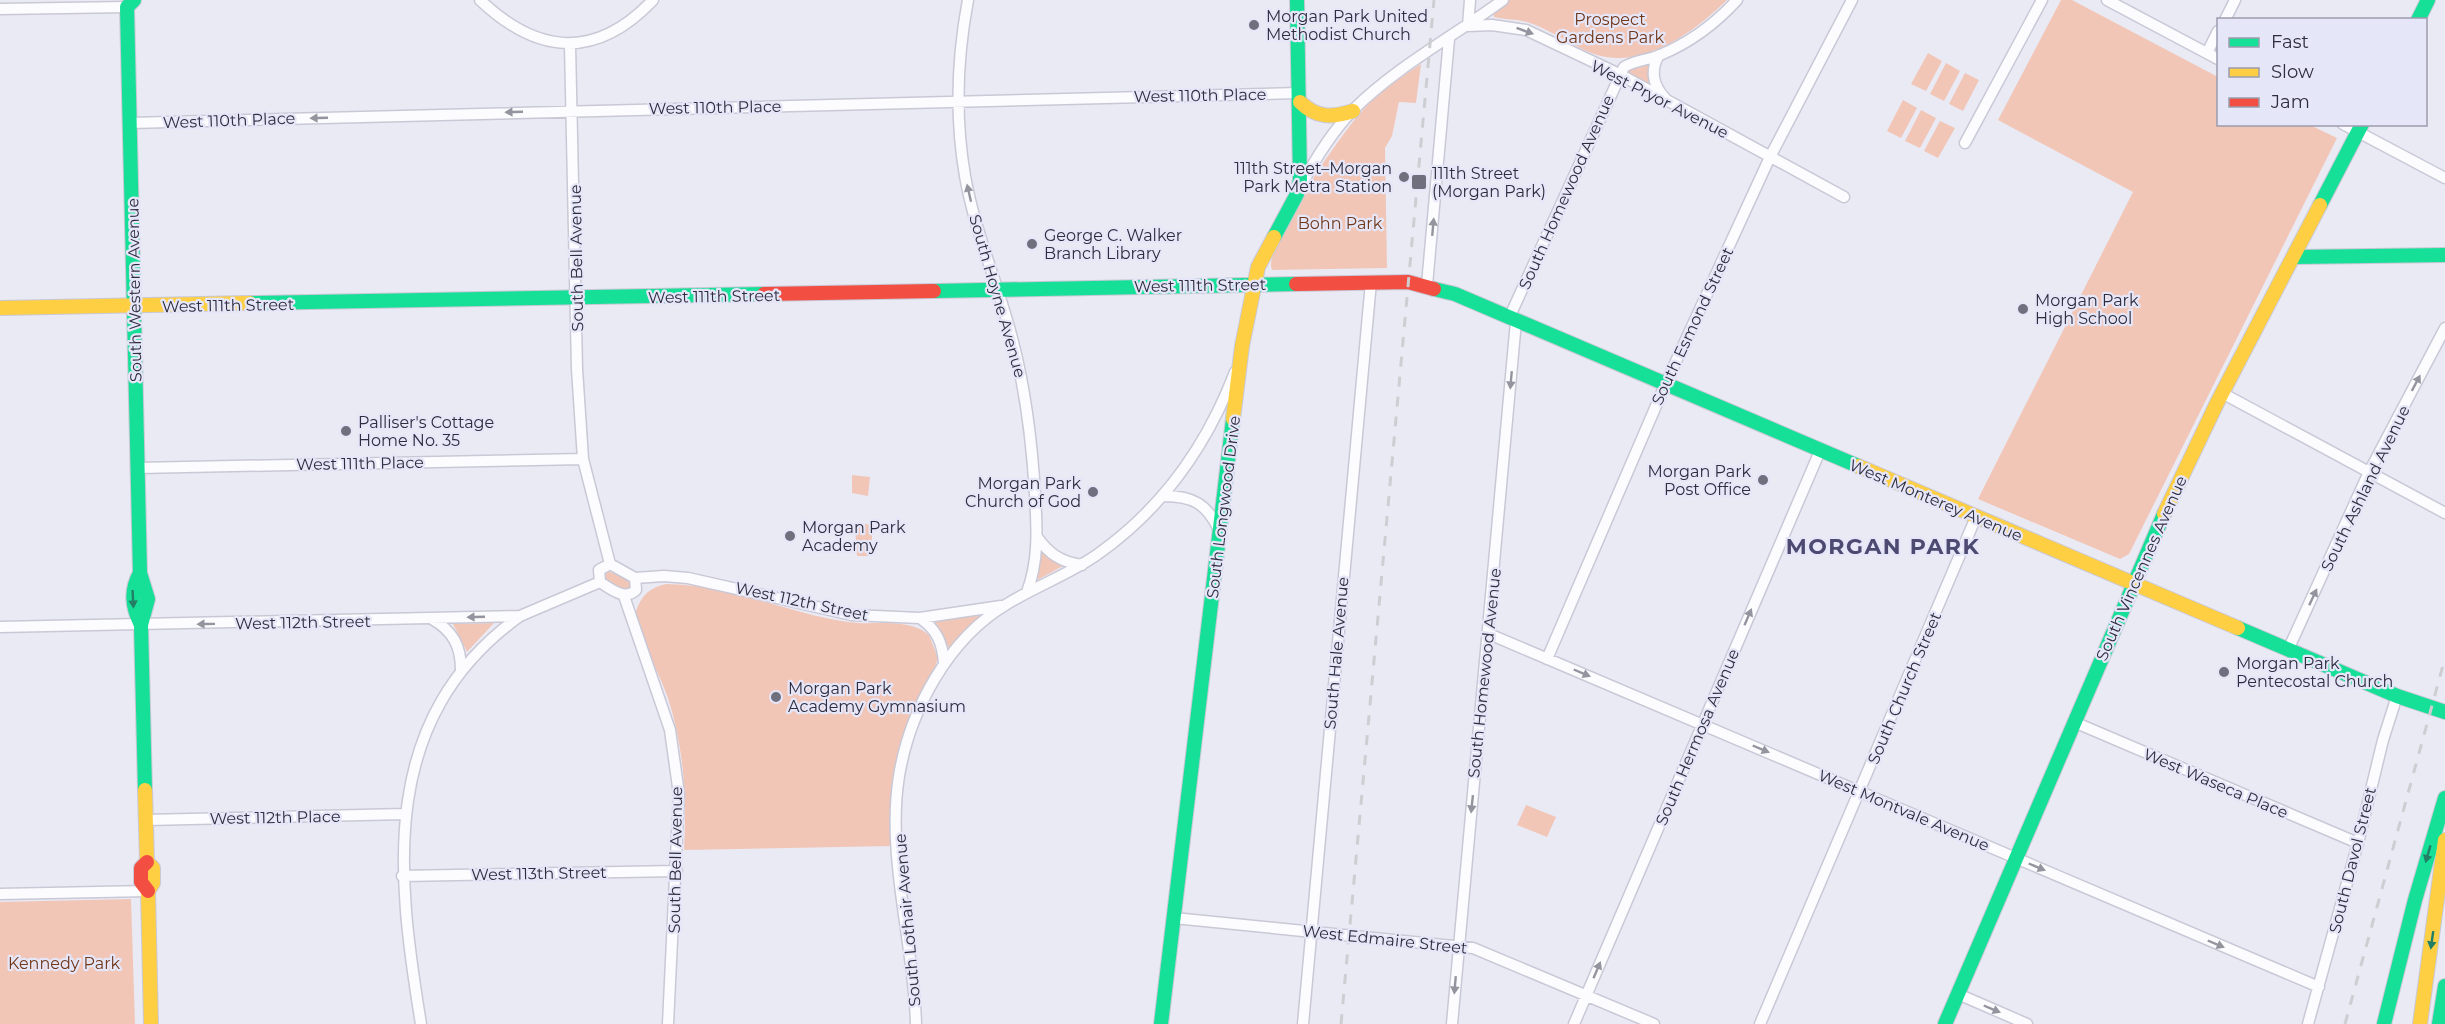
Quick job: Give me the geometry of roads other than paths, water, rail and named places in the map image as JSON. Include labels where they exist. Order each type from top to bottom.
[{"type":"main road","name":"South Longwood Drive","points":[[1161,1024],[1242,346],[1252,284],[1258,267],[1297,194],[1301,164],[1297,0]]},
{"type":"main road","points":[[2419,18],[2428,0]]},
{"type":"main road","name":"South Western Avenue","points":[[127,2],[140,573],[147,585],[149,609],[141,625],[147,862],[141,868],[141,882],[147,891],[151,1024]]},
{"type":"main road","points":[[1300,98],[1306,109],[1325,117],[1337,117],[1353,111]]},
{"type":"main road","name":"South Vincennes Avenue","points":[[1945,1024],[2133,584],[2222,393],[2360,128]]},
{"type":"main road","points":[[2294,257],[2445,255]]},
{"type":"main road","name":"West 111th Street","points":[[0,308],[577,299],[1371,282],[1427,285]]},
{"type":"main road","name":"West Monterey Avenue","points":[[1427,285],[2397,696],[2445,712]]},
{"type":"main road","points":[[2384,1024],[2415,900],[2445,798]]},
{"type":"main road","points":[[2420,1024],[2445,840]]},
{"type":"main road","points":[[2439,1024],[2445,986]]},
{"type":"street","points":[[480,0],[498,17],[528,35],[549,43],[570,45],[614,32],[631,21],[653,0]]},
{"type":"street","name":"South Hoyne Avenue","points":[[968,0],[961,36],[958,101],[965,175],[1013,340],[1028,414],[1037,537],[1036,561],[1027,592]]},
{"type":"street","points":[[1468,26],[1470,0]]},
{"type":"street","points":[[1297,194],[1313,164],[1353,111],[1396,75],[1503,0]]},
{"type":"street","name":"South Homewood Avenue","points":[[1452,1024],[1489,634],[1513,320],[1619,74],[1632,62],[1659,55],[1708,27],[1737,0]]},
{"type":"street","name":"South Esmond Street","points":[[1547,659],[1665,385],[1770,157],[1852,0]]},
{"type":"street","points":[[1965,143],[2042,0]]},
{"type":"street","points":[[2107,0],[2217,58]]},
{"type":"street","points":[[2226,18],[2235,0]]},
{"type":"street","points":[[0,9],[127,2]]},
{"type":"street","name":"West Pryor Avenue","points":[[1468,26],[1492,25],[1526,30],[1619,74],[1844,197]]},
{"type":"street","points":[[2207,53],[2217,34]]},
{"type":"street","points":[[1427,285],[1449,39]]},
{"type":"street","name":"South Bell Avenue","points":[[570,45],[577,369],[583,459],[610,564]]},
{"type":"street","points":[[1659,55],[1654,63],[1654,80],[1660,93],[1669,102]]},
{"type":"street","name":"West 110th Place","points":[[130,123],[958,101],[1300,98]]},
{"type":"street","points":[[2360,128],[2445,178]]},
{"type":"street","name":"South Hale Avenue","points":[[1303,1024],[1371,282]]},
{"type":"street","name":"South Ashland Avenue","points":[[2288,650],[2369,472],[2445,328]]},
{"type":"street","name":"South Lothair Avenue","points":[[916,1024],[915,991],[900,866],[899,778],[913,725],[944,662],[971,633],[1004,605],[1082,565],[1122,536],[1164,496],[1189,464],[1208,431],[1225,398],[1242,346]]},
{"type":"street","points":[[2222,393],[2445,513]]},
{"type":"street","name":"South Hermosa Avenue","points":[[1574,1024],[1820,451]]},
{"type":"street","name":"West 111th Place","points":[[138,468],[583,459]]},
{"type":"street","points":[[1164,496],[1194,499],[1212,515],[1220,532]]},
{"type":"street","name":"South Church Street","points":[[1760,1024],[1976,517]]},
{"type":"street","points":[[1037,537],[1054,556],[1082,565]]},
{"type":"street","points":[[610,564],[636,578],[636,590],[631,595],[624,596],[600,582],[599,570],[610,564]]},
{"type":"street","name":"West 112th Street","points":[[636,578],[664,576],[688,578],[852,615],[920,618],[1004,605]]},
{"type":"street","name":"West 112th Street","points":[[0,627],[520,616],[600,582]]},
{"type":"street","name":"South Bell Avenue","points":[[624,596],[670,730],[679,794],[668,1024]]},
{"type":"street","points":[[421,1024],[406,935],[402,876],[405,814],[427,732],[443,698],[461,670],[493,635],[520,616]]},
{"type":"street","points":[[920,618],[939,636],[944,662]]},
{"type":"street","points":[[432,619],[450,631],[456,640],[461,658],[461,670]]},
{"type":"street","name":"West Montvale Avenue","points":[[1489,634],[2319,987]]},
{"type":"street","name":"South Davol Street","points":[[2308,1024],[2358,843],[2383,740],[2397,696]]},
{"type":"street","name":"West Waseca Place","points":[[2074,722],[2358,843]]},
{"type":"street","name":"West 112th Place","points":[[146,820],[405,814]]},
{"type":"street","name":"West 113th Street","points":[[402,876],[676,871]]},
{"type":"street","points":[[0,894],[147,891]]},
{"type":"street","name":"West Edmaire Street","points":[[1174,918],[1473,948],[1654,1024]]},
{"type":"street","points":[[1958,994],[2027,1024]]},
{"type":"railway","points":[[1341,1024],[1434,0]]},
{"type":"railway","points":[[2345,1024],[2445,658]]},
{"type":"place","name":"Morgan Park United Methodist Church","points":[[1254,25]]},
{"type":"place","name":"111th Street–Morgan Park Metra Station","points":[[1404,177]]},
{"type":"place","name":"111th Street (Morgan Park)","points":[[1419,182]]},
{"type":"place","name":"George C. Walker Branch Library","points":[[1032,244]]},
{"type":"place","name":"Morgan Park High School","points":[[2023,309]]},
{"type":"place","name":"Palliser's Cottage Home No. 35","points":[[346,431]]},
{"type":"place","name":"Morgan Park Post Office","points":[[1763,480]]},
{"type":"place","name":"Morgan Park Church of God","points":[[1093,492]]},
{"type":"place","name":"Morgan Park Academy","points":[[790,536]]},
{"type":"place","name":"Morgan Park Pentecostal Church","points":[[2224,672]]},
{"type":"place","name":"Morgan Park Academy Gymnasium","points":[[776,697]]},
{"type":"district","name":"MORGAN PARK","points":[[1883,546]]},
{"type":"park label","name":"Prospect Gardens Park","points":[[1610,28]]},
{"type":"park label","name":"Bohn Park","points":[[1340,223]]},
{"type":"park label","name":"Kennedy Park","points":[[64,963]]}]
